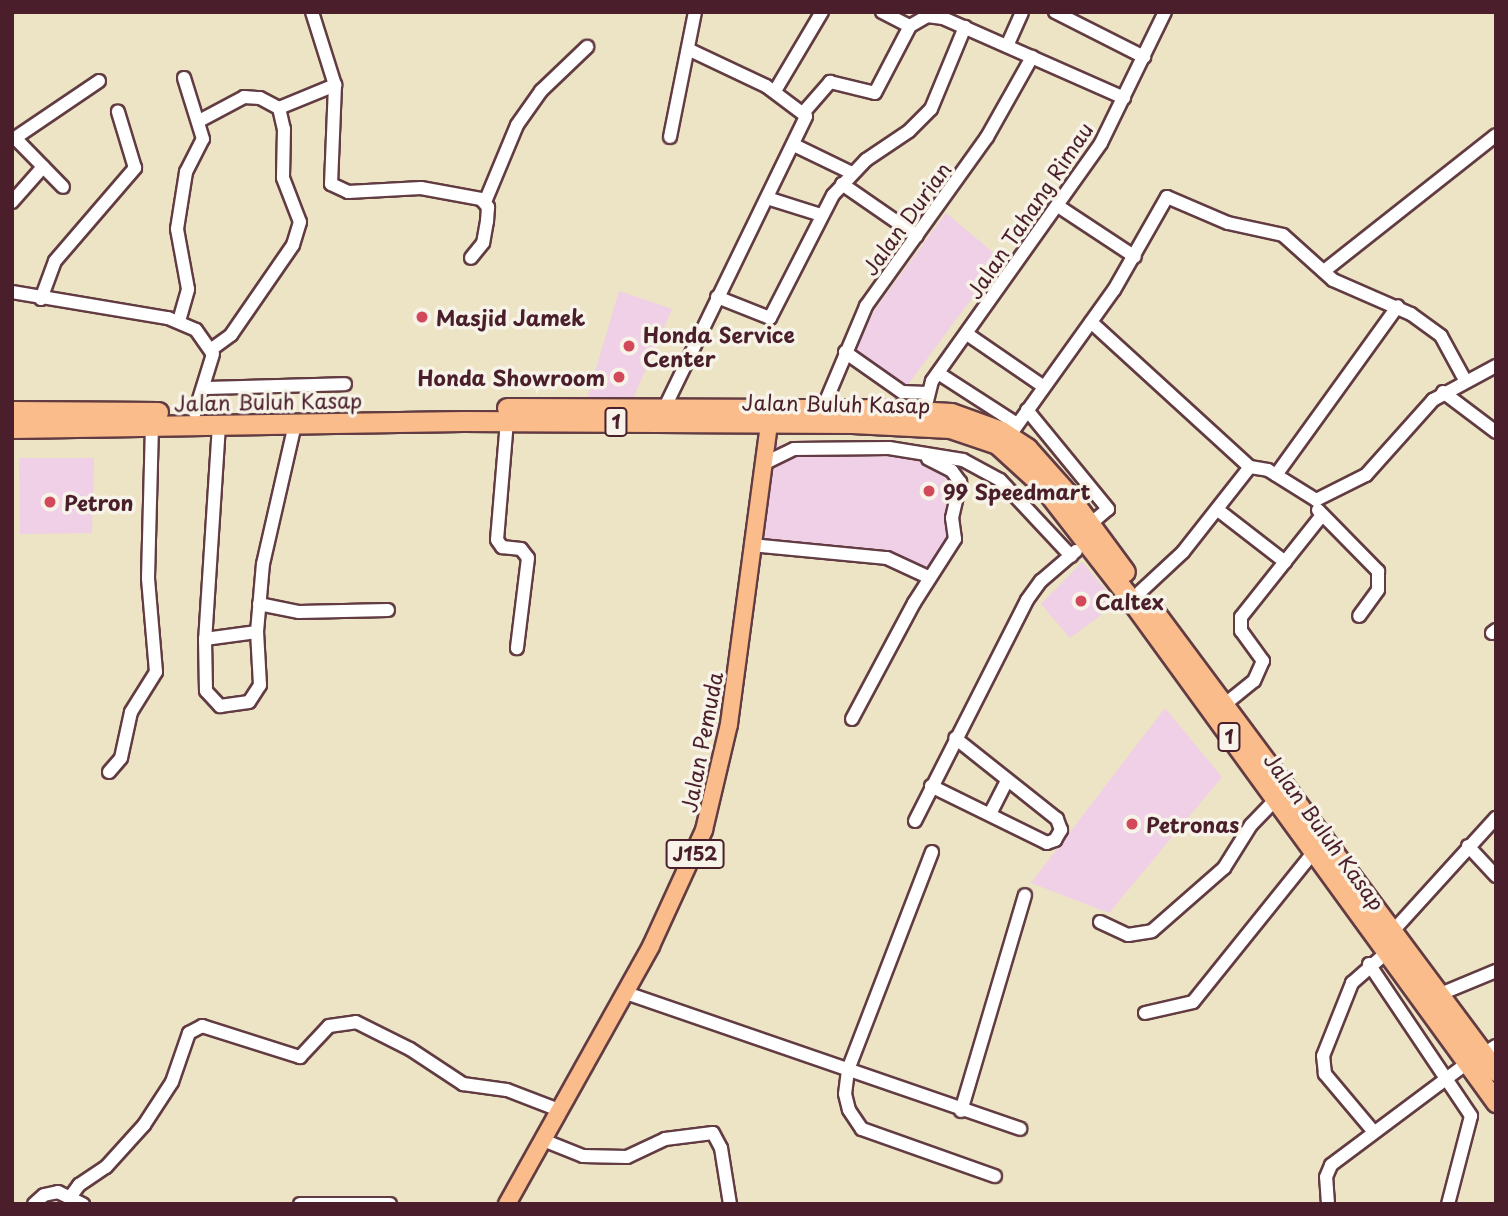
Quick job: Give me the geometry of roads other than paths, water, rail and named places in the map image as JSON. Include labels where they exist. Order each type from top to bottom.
[{"type":"highway","name":"Jalan Buluh Kasap","points":[[12,411],[195,412],[666,407],[770,417],[823,408],[925,409],[1014,430],[1040,461],[1082,541],[1140,592],[1393,931],[1438,995],[1457,1035]]},
{"type":"highway","name":"Jalan Buluh Kasap","points":[[12,428],[770,417],[925,409],[997,444],[1041,484],[1386,953],[1484,1062],[1496,1102]]},
{"type":"main road","name":"Jalan Pemuda","points":[[507,1204],[626,993],[677,895],[710,809],[729,724],[770,417]]},
{"type":"street","points":[[312,12],[335,85],[330,176],[335,188],[348,192],[421,188],[472,195],[485,202]]},
{"type":"street","points":[[670,137],[690,50],[695,12]]},
{"type":"street","points":[[775,91],[822,12]]},
{"type":"street","points":[[882,12],[910,26]]},
{"type":"street","points":[[1007,46],[1022,12]]},
{"type":"street","points":[[1055,12],[1144,57]]},
{"type":"street","name":"Jalan Tahang Rimau","points":[[925,409],[938,373],[1101,143],[1144,57],[1162,13]]},
{"type":"street","points":[[804,112],[836,81],[875,93],[910,26],[927,16],[965,27],[1124,98]]},
{"type":"street","points":[[716,297],[770,318],[821,215],[842,184],[931,109],[965,27]]},
{"type":"street","points":[[471,258],[483,243],[488,213],[485,202],[517,125],[541,91],[587,47]]},
{"type":"street","points":[[666,407],[716,297],[805,124],[804,112],[775,91],[690,50]]},
{"type":"street","name":"Jalan Durian","points":[[823,408],[845,352],[869,302],[993,127],[1032,57]]},
{"type":"street","points":[[179,321],[188,289],[177,229],[186,172],[203,139],[201,120],[184,78]]},
{"type":"street","points":[[63,187],[14,139],[99,81]]},
{"type":"street","points":[[279,108],[335,85]]},
{"type":"street","points":[[195,412],[204,388],[212,349],[231,335],[300,229],[283,178],[284,129],[279,108],[260,98],[244,97],[201,120]]},
{"type":"street","points":[[41,299],[55,261],[135,168],[118,112]]},
{"type":"street","points":[[1324,271],[1496,135]]},
{"type":"street","points":[[794,145],[852,173]]},
{"type":"street","points":[[12,202],[43,167]]},
{"type":"street","points":[[842,184],[917,236]]},
{"type":"street","points":[[938,373],[1014,430],[1135,257],[1162,202],[1170,197],[1215,219],[1283,235],[1324,271],[1346,286],[1398,306],[1441,336],[1465,380]]},
{"type":"street","points":[[767,198],[821,215]]},
{"type":"street","points":[[1058,206],[1135,257]]},
{"type":"street","points":[[12,292],[179,321],[203,336],[212,349]]},
{"type":"street","points":[[1276,475],[1398,306]]},
{"type":"street","points":[[1091,322],[1250,467],[1276,475],[1316,500],[1322,515],[1378,570],[1378,590],[1359,616]]},
{"type":"street","points":[[967,334],[1044,387]]},
{"type":"street","points":[[845,352],[925,409]]},
{"type":"street","points":[[1316,500],[1366,475],[1421,410],[1443,392],[1496,366]]},
{"type":"street","points":[[204,388],[345,384]]},
{"type":"street","points":[[1443,392],[1496,432]]},
{"type":"street","points":[[915,821],[955,738],[1034,589],[1082,541],[1108,509],[1027,410]]},
{"type":"street","points":[[507,421],[497,540],[502,547],[527,552],[517,648]]},
{"type":"street","points":[[219,425],[205,639],[208,698],[220,706],[242,706],[257,694],[260,685],[257,632],[268,534],[295,424]]},
{"type":"street","points":[[109,772],[118,765],[131,712],[156,672],[148,578],[152,425]]},
{"type":"street","points":[[763,464],[794,449],[889,447],[981,467],[1082,541]]},
{"type":"street","points":[[852,719],[930,578],[956,539],[952,518],[960,482],[952,471],[916,453]]},
{"type":"street","points":[[1140,592],[1183,552],[1250,467]]},
{"type":"street","points":[[1218,510],[1285,562]]},
{"type":"street","points":[[1224,705],[1261,669],[1262,655],[1238,625],[1322,515]]},
{"type":"street","points":[[751,545],[887,558],[930,578]]},
{"type":"street","points":[[259,604],[299,612],[388,610]]},
{"type":"street","points":[[205,639],[257,632]]},
{"type":"street","points":[[932,786],[1046,843],[1055,841],[1060,830],[1057,819],[955,738]]},
{"type":"street","points":[[990,814],[1007,780]]},
{"type":"street","points":[[1100,922],[1128,934],[1152,931],[1224,868],[1251,825],[1274,801]]},
{"type":"street","points":[[1393,931],[1496,818]]},
{"type":"street","points":[[1468,846],[1496,876]]},
{"type":"street","points":[[932,852],[848,1070],[849,1110],[862,1129],[995,1177]]},
{"type":"street","points":[[1146,1013],[1194,1002],[1312,854]]},
{"type":"street","points":[[961,1111],[1024,895]]},
{"type":"street","points":[[1373,1131],[1323,1065],[1326,1045],[1352,983],[1369,964],[1386,953]]},
{"type":"street","points":[[1369,964],[1448,1076],[1471,1116],[1448,1204]]},
{"type":"street","points":[[1438,995],[1496,971]]},
{"type":"street","points":[[626,993],[961,1111],[1020,1129]]},
{"type":"street","points":[[71,1196],[144,1125],[172,1082],[189,1033],[202,1026],[300,1057],[329,1026],[356,1022],[410,1049],[463,1084],[507,1090],[559,1110]]},
{"type":"street","points":[[1328,1204],[1328,1170],[1373,1131],[1448,1076],[1484,1062]]},
{"type":"street","points":[[543,1140],[583,1156],[627,1157],[665,1139],[713,1133],[721,1148],[730,1204]]},
{"type":"street","points":[[34,1204],[51,1193],[71,1196],[83,1204]]},
{"type":"street","points":[[300,1204],[390,1204]]},
{"type":"place","name":"Masjid Jamek","points":[[422,317]]},
{"type":"place","name":"Honda Service Center","points":[[629,346]]},
{"type":"place","name":"Honda Showroom","points":[[619,377]]},
{"type":"place","name":"99 Speedmart","points":[[929,491]]},
{"type":"place","name":"Petron","points":[[50,502]]},
{"type":"place","name":"Caltex","points":[[1081,601]]},
{"type":"place","name":"Petronas","points":[[1132,824]]}]
